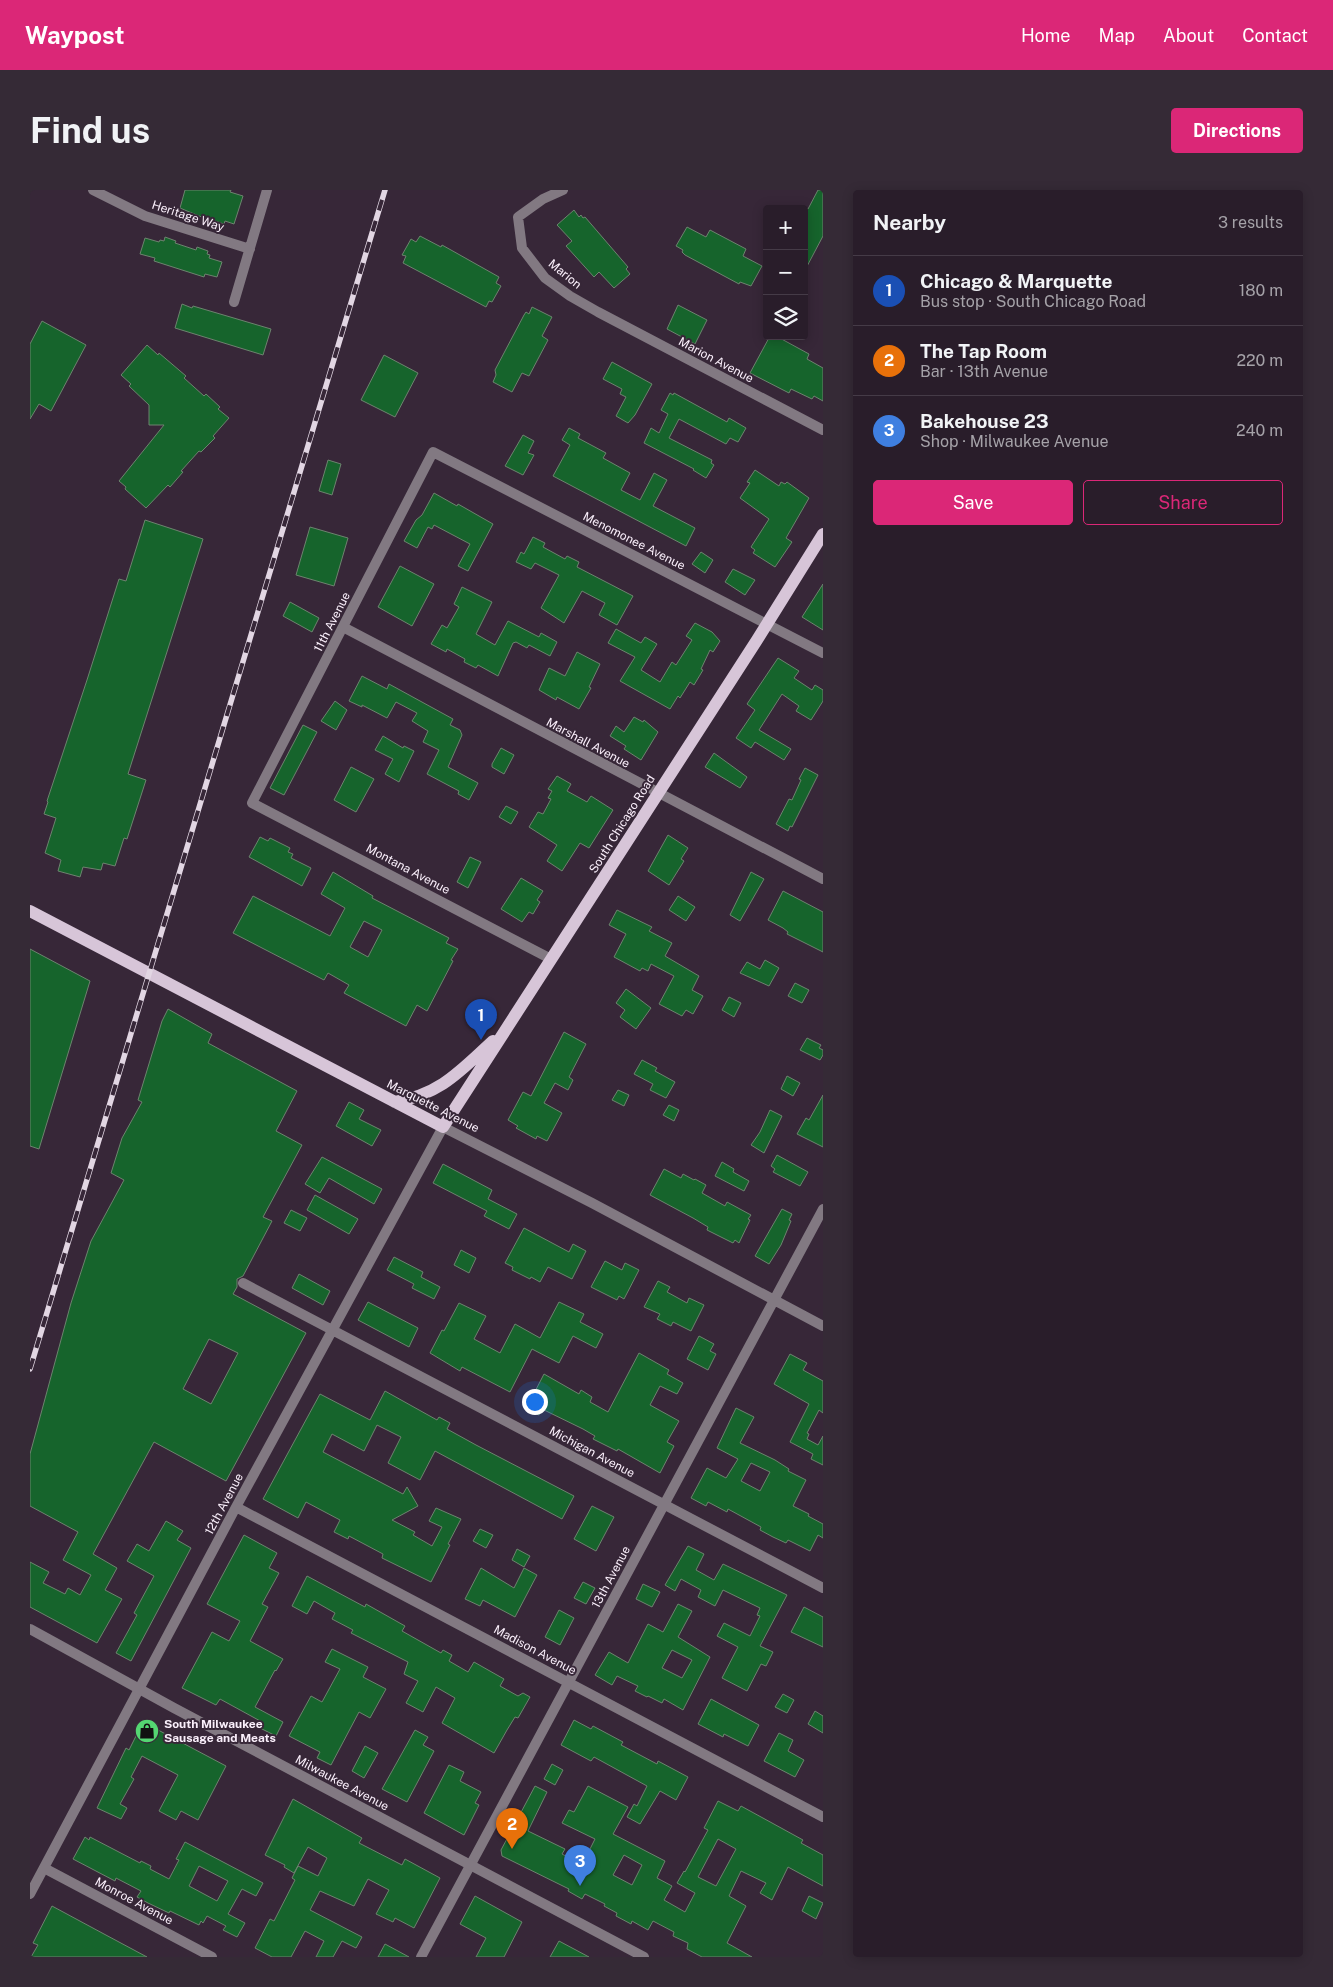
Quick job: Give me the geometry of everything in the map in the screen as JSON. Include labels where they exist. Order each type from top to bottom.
[{"type":"main road","name":"South Chicago Road","points":[[443,1127],[657,793],[768,624],[823,534]]},
{"type":"main road","name":"Marquette Avenue","points":[[30,912],[443,1127]]},
{"type":"main road","points":[[395,1102],[426,1094],[448,1082],[506,1029]]},
{"type":"street","name":"Heritage Way","points":[[93,190],[145,216],[250,249]]},
{"type":"street","points":[[234,302],[267,190]]},
{"type":"street","name":"Marion","points":[[563,190],[543,199],[518,217],[522,248],[545,278],[570,296],[598,312]]},
{"type":"street","name":"Marion Avenue","points":[[598,312],[823,430]]},
{"type":"street","name":"Menomonee Avenue","points":[[433,452],[823,653]]},
{"type":"street","name":"11th Avenue","points":[[252,803],[433,452]]},
{"type":"street","name":"Marshall Avenue","points":[[343,627],[823,879]]},
{"type":"street","name":"Montana Avenue","points":[[252,803],[551,958]]},
{"type":"street","name":"Marquette Avenue","points":[[443,1127],[592,1203],[823,1326]]},
{"type":"street","name":"12th Avenue","points":[[30,1894],[236,1506],[443,1127]]},
{"type":"street","name":"13th Avenue","points":[[420,1957],[823,1209]]},
{"type":"street","name":"Michigan Avenue","points":[[243,1284],[823,1588]]},
{"type":"street","name":"Madison Avenue","points":[[236,1506],[823,1817]]},
{"type":"street","name":"Milwaukee Avenue","points":[[30,1629],[644,1957]]},
{"type":"street","name":"Monroe Avenue","points":[[44,1868],[212,1957]]},
{"type":"building","points":[[185,190],[231,190],[230,192],[243,196],[234,224],[225,221],[224,224],[180,208]]},
{"type":"building","points":[[818,190],[823,190],[823,236],[808,264],[808,250],[808,209]]},
{"type":"building","points":[[574,210],[579,217],[581,215],[583,218],[585,217],[628,267],[626,269],[630,274],[614,288],[599,272],[594,277],[566,246],[572,241],[557,225]]},
{"type":"building","points":[[687,227],[706,237],[710,230],[746,249],[743,256],[762,266],[751,286],[740,282],[739,284],[685,255],[682,252],[683,250],[676,246]]},
{"type":"building","points":[[420,236],[441,247],[442,245],[499,277],[496,283],[501,286],[492,302],[489,301],[486,307],[403,263],[406,256],[402,255],[411,239],[416,242]]},
{"type":"building","points":[[165,237],[176,241],[175,243],[196,250],[197,247],[208,251],[209,258],[222,262],[217,277],[205,274],[204,277],[154,261],[155,258],[140,254],[145,238],[159,242],[160,240],[164,241]]},
{"type":"building","points":[[182,304],[271,329],[263,355],[175,328]]},
{"type":"building","points":[[678,305],[707,320],[695,344],[667,329]]},
{"type":"building","points":[[532,307],[552,317],[542,336],[548,340],[529,376],[522,373],[512,392],[493,382],[496,375],[495,370],[524,315],[526,312],[529,314]]},
{"type":"building","points":[[42,321],[86,345],[51,411],[39,404],[30,419],[30,344]]},
{"type":"building","points":[[768,340],[783,340],[809,354],[807,359],[823,368],[823,401],[814,396],[812,399],[791,389],[789,393],[750,373]]},
{"type":"building","points":[[147,345],[186,376],[184,378],[204,396],[206,394],[220,407],[218,409],[229,418],[213,436],[215,438],[201,452],[199,451],[170,487],[168,485],[146,508],[119,481],[164,425],[149,425],[149,405],[129,386],[131,384],[121,375]]},
{"type":"building","points":[[384,355],[418,373],[395,417],[361,400]]},
{"type":"building","points":[[612,362],[652,384],[635,415],[628,423],[616,416],[626,397],[620,394],[622,389],[603,379]]},
{"type":"building","points":[[670,393],[673,395],[674,393],[727,422],[729,418],[746,428],[738,442],[730,438],[726,444],[679,419],[669,438],[712,460],[711,463],[714,465],[706,478],[694,469],[644,443],[651,428],[659,433],[668,414],[661,410]]},
{"type":"building","points":[[569,428],[580,434],[578,438],[606,453],[603,458],[630,473],[621,490],[640,500],[654,473],[667,480],[653,506],[695,528],[686,546],[553,476],[570,445],[562,440]]},
{"type":"building","points":[[523,435],[534,441],[528,453],[534,455],[523,475],[505,466]]},
{"type":"building","points":[[328,460],[341,464],[332,495],[319,491]]},
{"type":"building","points":[[755,470],[779,486],[781,482],[785,484],[787,482],[809,498],[786,538],[792,542],[775,567],[753,553],[755,550],[751,547],[769,519],[740,498],[750,483],[747,482]]},
{"type":"building","points":[[434,493],[493,524],[468,571],[458,566],[470,544],[434,525],[432,529],[428,527],[417,548],[404,541]]},
{"type":"building","points":[[145,520],[203,539],[128,774],[146,780],[127,839],[124,838],[115,866],[103,863],[101,870],[83,867],[80,877],[58,871],[61,860],[45,853],[56,818],[44,814],[119,579],[126,581]]},
{"type":"building","points":[[310,527],[348,538],[334,586],[296,575]]},
{"type":"building","points":[[533,537],[545,543],[543,547],[565,559],[567,556],[579,562],[577,567],[633,596],[617,625],[599,615],[605,603],[582,591],[564,623],[541,608],[559,575],[535,563],[531,569],[516,562],[521,552],[524,554]]},
{"type":"building","points":[[701,552],[713,560],[705,573],[692,564]]},
{"type":"building","points":[[400,566],[434,584],[412,626],[378,607]]},
{"type":"building","points":[[733,569],[755,580],[745,595],[725,582]]},
{"type":"building","points":[[823,584],[823,630],[802,617]]},
{"type":"building","points":[[462,587],[492,602],[476,634],[495,645],[508,621],[539,637],[541,633],[557,642],[550,656],[529,645],[527,648],[516,642],[513,643],[498,676],[478,665],[476,668],[464,662],[465,659],[447,649],[446,652],[431,644],[442,625],[447,628],[459,607],[454,604]]},
{"type":"building","points":[[290,602],[319,618],[312,632],[283,616]]},
{"type":"building","points":[[695,623],[712,632],[720,641],[713,652],[710,650],[701,669],[703,670],[694,685],[690,682],[670,709],[620,681],[635,657],[608,643],[616,629],[641,643],[645,637],[657,644],[641,670],[660,682],[672,662],[676,665],[692,640],[686,636]]},
{"type":"building","points":[[577,652],[600,664],[589,687],[591,688],[579,709],[557,697],[556,700],[539,690],[549,668],[565,676]]},
{"type":"building","points":[[778,658],[799,671],[794,678],[812,690],[815,685],[823,690],[823,701],[811,720],[796,711],[799,706],[782,694],[759,730],[791,749],[784,760],[755,742],[751,748],[736,738],[755,710],[747,704]]},
{"type":"building","points":[[362,676],[387,689],[389,684],[453,719],[450,725],[460,730],[462,735],[448,767],[478,783],[469,800],[458,794],[459,791],[427,774],[439,750],[423,742],[428,731],[412,721],[417,713],[396,702],[387,718],[362,705],[362,707],[349,701]]},
{"type":"building","points":[[335,701],[347,710],[336,730],[321,721]]},
{"type":"building","points":[[634,717],[643,722],[644,720],[658,732],[641,760],[624,749],[626,746],[610,736],[616,726],[624,732]]},
{"type":"building","points":[[303,725],[317,732],[284,795],[270,788]]},
{"type":"building","points":[[383,736],[403,748],[404,746],[414,751],[399,782],[385,774],[393,759],[375,750]]},
{"type":"building","points":[[501,748],[514,755],[504,774],[492,767]]},
{"type":"building","points":[[714,753],[747,777],[740,788],[705,767]]},
{"type":"building","points":[[351,767],[374,779],[356,812],[334,800]]},
{"type":"building","points":[[805,768],[818,775],[792,827],[790,826],[788,831],[776,824],[789,799],[792,800]]},
{"type":"building","points":[[557,776],[571,784],[567,791],[587,802],[591,796],[613,810],[589,848],[580,843],[562,871],[547,861],[557,845],[529,827],[538,812],[543,814],[551,799],[548,798],[552,791],[548,789]]},
{"type":"building","points":[[506,806],[518,812],[511,824],[499,817]]},
{"type":"building","points":[[668,835],[688,848],[681,859],[684,861],[669,885],[648,871]]},
{"type":"building","points":[[260,837],[268,841],[270,838],[290,848],[288,852],[293,854],[291,858],[311,868],[302,886],[249,857]]},
{"type":"building","points":[[470,857],[481,862],[468,888],[457,882]]},
{"type":"building","points":[[333,872],[373,896],[372,898],[449,938],[446,943],[458,949],[427,1011],[417,1005],[406,1026],[344,993],[349,985],[328,973],[324,980],[233,933],[253,896],[330,936],[345,908],[321,894]],"holes":[[[364,921],[382,930],[368,957],[350,947]]]},
{"type":"building","points":[[751,872],[764,879],[740,921],[730,915]]},
{"type":"building","points":[[521,878],[543,891],[537,900],[540,902],[533,914],[529,912],[522,922],[501,909]]},
{"type":"building","points":[[783,891],[823,912],[823,952],[787,934],[788,932],[783,928],[768,920]]},
{"type":"building","points":[[678,896],[695,907],[686,921],[669,910]]},
{"type":"building","points":[[617,910],[652,927],[649,931],[672,943],[665,956],[699,976],[692,990],[703,996],[693,1014],[686,1010],[682,1016],[659,1004],[674,976],[651,964],[648,971],[642,968],[640,971],[614,957],[626,934],[609,925]]},
{"type":"building","points":[[30,949],[90,981],[39,1149],[30,1146]]},
{"type":"building","points":[[765,960],[779,968],[769,986],[740,973],[747,962],[760,969]]},
{"type":"building","points":[[795,983],[809,990],[802,1003],[788,996]]},
{"type":"building","points":[[626,989],[651,1008],[636,1029],[620,1017],[625,1010],[616,1003]]},
{"type":"building","points":[[729,997],[741,1003],[734,1017],[722,1010]]},
{"type":"building","points":[[168,1009],[212,1034],[208,1043],[297,1091],[276,1131],[302,1145],[263,1217],[272,1221],[243,1276],[237,1279],[237,1287],[233,1294],[306,1333],[226,1481],[154,1442],[93,1554],[117,1568],[105,1590],[122,1599],[97,1643],[30,1607],[30,1562],[49,1572],[43,1583],[65,1594],[68,1588],[80,1595],[91,1575],[63,1560],[78,1532],[30,1506],[30,1454],[71,1303],[91,1241],[124,1180],[111,1173],[122,1138],[142,1102],[138,1100],[162,1021]],"holes":[[[209,1339],[238,1353],[211,1404],[183,1389]]]},
{"type":"building","points":[[564,1032],[586,1044],[569,1077],[573,1080],[568,1090],[555,1083],[544,1103],[562,1113],[547,1141],[537,1136],[536,1139],[516,1128],[518,1126],[508,1120],[523,1092],[531,1096]]},
{"type":"building","points":[[807,1038],[821,1045],[819,1048],[823,1050],[823,1055],[820,1060],[800,1050]]},
{"type":"building","points":[[642,1060],[657,1068],[655,1071],[675,1082],[666,1098],[650,1090],[653,1084],[634,1074]]},
{"type":"building","points":[[787,1076],[800,1083],[793,1096],[781,1089]]},
{"type":"building","points":[[618,1090],[629,1095],[624,1106],[612,1100]]},
{"type":"building","points":[[823,1095],[823,1147],[797,1134],[806,1118],[809,1120]]},
{"type":"building","points":[[349,1102],[364,1110],[359,1119],[381,1130],[372,1146],[336,1126]]},
{"type":"building","points":[[669,1105],[679,1110],[674,1121],[663,1115]]},
{"type":"building","points":[[770,1110],[782,1116],[764,1153],[751,1145],[760,1132]]},
{"type":"building","points":[[777,1155],[808,1172],[800,1186],[773,1172],[775,1169],[771,1166]]},
{"type":"building","points":[[322,1157],[382,1189],[374,1204],[329,1178],[320,1193],[305,1184]]},
{"type":"building","points":[[722,1162],[734,1169],[733,1172],[749,1181],[744,1191],[715,1176]]},
{"type":"building","points":[[443,1164],[492,1190],[488,1199],[517,1214],[509,1229],[484,1216],[487,1211],[433,1183]]},
{"type":"building","points":[[664,1169],[681,1178],[683,1174],[695,1179],[706,1185],[702,1193],[725,1206],[727,1202],[751,1215],[739,1243],[735,1240],[733,1243],[707,1230],[708,1227],[650,1195]]},
{"type":"building","points":[[315,1195],[358,1219],[349,1234],[307,1210]]},
{"type":"building","points":[[782,1209],[792,1214],[789,1220],[791,1221],[781,1245],[769,1264],[755,1256]]},
{"type":"building","points":[[291,1210],[307,1218],[300,1231],[284,1223]]},
{"type":"building","points":[[524,1228],[569,1252],[573,1244],[586,1251],[572,1279],[548,1267],[540,1282],[512,1270],[513,1267],[505,1263]]},
{"type":"building","points":[[461,1250],[476,1258],[469,1273],[454,1265]]},
{"type":"building","points":[[394,1257],[423,1272],[421,1277],[440,1287],[434,1299],[412,1288],[414,1284],[387,1270]]},
{"type":"building","points":[[605,1261],[622,1270],[625,1263],[639,1270],[624,1299],[619,1296],[617,1300],[591,1287]]},
{"type":"building","points":[[299,1274],[330,1291],[323,1305],[292,1288]]},
{"type":"building","points":[[658,1281],[670,1287],[667,1292],[687,1303],[689,1298],[704,1305],[691,1331],[673,1322],[671,1326],[657,1319],[660,1314],[644,1307]]},
{"type":"building","points":[[368,1302],[418,1328],[409,1347],[358,1320]]},
{"type":"building","points":[[559,1302],[584,1314],[580,1322],[603,1334],[596,1348],[573,1336],[559,1363],[532,1349],[510,1392],[462,1367],[460,1371],[430,1353],[459,1303],[486,1316],[474,1339],[500,1353],[515,1324],[540,1338]]},
{"type":"building","points":[[699,1336],[714,1344],[710,1351],[716,1354],[708,1370],[687,1359]]},
{"type":"building","points":[[639,1353],[669,1370],[667,1374],[683,1383],[677,1394],[660,1386],[650,1405],[679,1421],[667,1442],[674,1446],[660,1473],[618,1449],[617,1451],[593,1439],[595,1436],[542,1409],[539,1415],[526,1409],[544,1374],[579,1394],[581,1390],[592,1397],[590,1402],[608,1412]]},
{"type":"building","points":[[790,1354],[807,1363],[803,1370],[823,1381],[823,1413],[819,1410],[807,1433],[809,1434],[807,1439],[818,1445],[823,1436],[823,1465],[811,1459],[813,1454],[790,1442],[809,1404],[774,1384]]},
{"type":"building","points":[[385,1391],[437,1420],[439,1417],[450,1423],[447,1429],[574,1496],[562,1519],[435,1451],[420,1480],[388,1463],[401,1437],[377,1425],[364,1451],[332,1434],[323,1452],[403,1494],[407,1487],[418,1506],[392,1520],[415,1532],[413,1535],[432,1546],[442,1527],[429,1521],[436,1508],[461,1519],[431,1582],[382,1558],[383,1554],[349,1536],[348,1539],[334,1532],[340,1520],[306,1502],[298,1518],[263,1499],[320,1394],[370,1420]]},
{"type":"building","points":[[736,1408],[754,1417],[740,1443],[775,1460],[789,1469],[788,1471],[806,1480],[793,1506],[823,1524],[823,1538],[818,1535],[810,1551],[788,1540],[786,1543],[773,1537],[760,1530],[761,1527],[728,1509],[727,1512],[708,1502],[706,1506],[691,1498],[707,1468],[726,1478],[738,1459],[717,1448]],"holes":[[[751,1463],[770,1472],[760,1491],[741,1481]]]},
{"type":"building","points":[[592,1506],[614,1517],[596,1551],[574,1539]]},
{"type":"building","points":[[166,1521],[183,1531],[177,1540],[191,1548],[131,1661],[116,1653],[137,1615],[134,1613],[154,1576],[127,1561],[137,1544],[149,1551]]},
{"type":"building","points":[[480,1529],[493,1535],[486,1548],[473,1541]]},
{"type":"building","points":[[244,1535],[277,1553],[269,1568],[279,1573],[262,1604],[268,1607],[250,1641],[283,1659],[255,1707],[283,1722],[276,1736],[260,1728],[262,1722],[220,1699],[216,1705],[182,1688],[212,1632],[229,1641],[240,1621],[207,1604]]},
{"type":"building","points":[[688,1546],[704,1554],[696,1570],[714,1580],[723,1564],[787,1595],[760,1646],[773,1652],[766,1666],[761,1664],[747,1691],[722,1678],[738,1647],[717,1636],[724,1623],[750,1636],[760,1616],[757,1615],[760,1608],[723,1590],[715,1606],[698,1597],[701,1590],[681,1579],[675,1591],[665,1585]]},
{"type":"building","points":[[517,1549],[530,1556],[524,1567],[512,1560]]},
{"type":"building","points":[[481,1568],[514,1588],[524,1568],[537,1575],[515,1617],[483,1600],[480,1606],[465,1599]]},
{"type":"building","points":[[307,1576],[365,1607],[366,1604],[405,1626],[402,1631],[441,1653],[443,1650],[452,1655],[449,1661],[468,1672],[474,1662],[504,1679],[500,1686],[518,1696],[523,1693],[530,1697],[518,1718],[515,1717],[494,1753],[442,1723],[455,1698],[436,1687],[423,1712],[406,1703],[418,1681],[404,1674],[408,1662],[351,1633],[353,1630],[332,1619],[335,1613],[314,1601],[307,1614],[292,1606]]},
{"type":"building","points":[[583,1582],[595,1588],[586,1604],[574,1598]]},
{"type":"building","points":[[643,1584],[660,1592],[652,1607],[636,1599]]},
{"type":"building","points":[[678,1604],[692,1611],[678,1637],[710,1657],[683,1710],[664,1699],[662,1703],[635,1691],[638,1686],[617,1676],[612,1685],[595,1675],[609,1652],[628,1663],[648,1624],[663,1632]],"holes":[[[672,1650],[692,1660],[682,1678],[662,1668]]]},
{"type":"building","points":[[804,1607],[823,1617],[823,1647],[791,1632]]},
{"type":"building","points":[[559,1610],[574,1618],[560,1645],[545,1637]]},
{"type":"building","points":[[332,1649],[368,1667],[363,1677],[386,1689],[370,1718],[359,1712],[331,1765],[317,1758],[320,1752],[289,1736],[311,1696],[322,1702],[340,1669],[325,1662]]},
{"type":"building","points":[[783,1694],[794,1700],[787,1713],[775,1707]]},
{"type":"building","points":[[711,1699],[759,1725],[748,1746],[724,1734],[723,1737],[698,1724]]},
{"type":"building","points":[[815,1711],[823,1716],[823,1733],[808,1724]]},
{"type":"building","points":[[574,1720],[591,1729],[593,1726],[623,1742],[621,1745],[657,1764],[658,1761],[688,1777],[676,1800],[660,1791],[640,1824],[627,1817],[634,1804],[637,1806],[647,1786],[594,1757],[591,1761],[561,1745]]},
{"type":"building","points":[[143,1722],[226,1766],[198,1820],[181,1811],[176,1820],[159,1811],[178,1775],[142,1756],[131,1777],[134,1779],[120,1804],[127,1808],[121,1819],[97,1808],[126,1748],[129,1750]]},
{"type":"building","points":[[415,1730],[428,1737],[423,1745],[434,1751],[407,1802],[382,1789]]},
{"type":"building","points":[[779,1733],[793,1740],[788,1751],[804,1760],[795,1777],[764,1761]]},
{"type":"building","points":[[365,1746],[378,1753],[364,1778],[352,1771]]},
{"type":"building","points":[[552,1764],[563,1770],[555,1785],[544,1779]]},
{"type":"building","points":[[449,1765],[464,1772],[460,1781],[481,1792],[475,1803],[479,1805],[464,1835],[424,1813]]},
{"type":"building","points":[[535,1786],[547,1792],[528,1831],[565,1849],[562,1854],[582,1865],[595,1839],[562,1823],[569,1810],[574,1812],[588,1786],[628,1807],[613,1834],[665,1861],[657,1878],[672,1886],[664,1900],[685,1912],[695,1893],[677,1883],[708,1830],[704,1828],[718,1801],[738,1811],[741,1806],[803,1840],[801,1843],[823,1855],[823,1886],[788,1867],[772,1900],[760,1893],[766,1883],[741,1871],[729,1896],[746,1906],[727,1943],[752,1957],[702,1957],[687,1949],[688,1943],[673,1936],[674,1932],[653,1921],[648,1930],[632,1921],[631,1924],[616,1916],[617,1913],[604,1906],[605,1904],[585,1894],[582,1899],[568,1891],[569,1889],[502,1856],[501,1850]],"holes":[[[718,1839],[736,1849],[716,1886],[698,1877]],[[624,1855],[642,1865],[632,1885],[613,1875]]]},
{"type":"building","points":[[293,1799],[362,1838],[359,1843],[402,1865],[405,1859],[440,1878],[414,1928],[395,1918],[393,1922],[376,1914],[389,1890],[368,1879],[354,1906],[320,1891],[310,1910],[362,1937],[356,1948],[342,1941],[333,1957],[316,1957],[324,1941],[305,1931],[291,1957],[272,1957],[255,1948],[270,1919],[274,1921],[295,1880],[292,1878],[298,1866],[318,1876],[327,1858],[308,1847],[294,1873],[284,1867],[285,1865],[265,1855]]},
{"type":"building","points":[[85,1837],[89,1840],[90,1837],[140,1863],[141,1861],[151,1866],[150,1869],[169,1879],[179,1860],[176,1859],[185,1842],[263,1883],[256,1896],[242,1889],[228,1914],[245,1923],[237,1937],[223,1930],[226,1926],[207,1916],[203,1923],[201,1921],[199,1925],[170,1911],[169,1913],[137,1897],[141,1891],[116,1878],[115,1881],[73,1859]],"holes":[[[199,1866],[228,1881],[217,1901],[189,1886]]]},
{"type":"building","points":[[475,1896],[522,1922],[504,1957],[476,1957],[486,1938],[460,1924]]},
{"type":"building","points":[[809,1896],[823,1903],[816,1919],[802,1911]]},
{"type":"building","points":[[52,1906],[147,1957],[31,1957],[38,1945],[33,1943]]},
{"type":"building","points":[[559,1941],[589,1957],[550,1957]]},
{"type":"building","points":[[385,1944],[409,1957],[378,1957]]},
{"type":"railway","points":[[30,1369],[385,190]]},
{"type":"place","name":"Chicago & Marquette","points":[[481,1040]]},
{"type":"place","name":"South Milwaukee Sausage and Meats","points":[[147,1731]]},
{"type":"place","name":"The Tap Room","points":[[512,1849]]},
{"type":"place","name":"Bakehouse 23","points":[[580,1886]]}]
